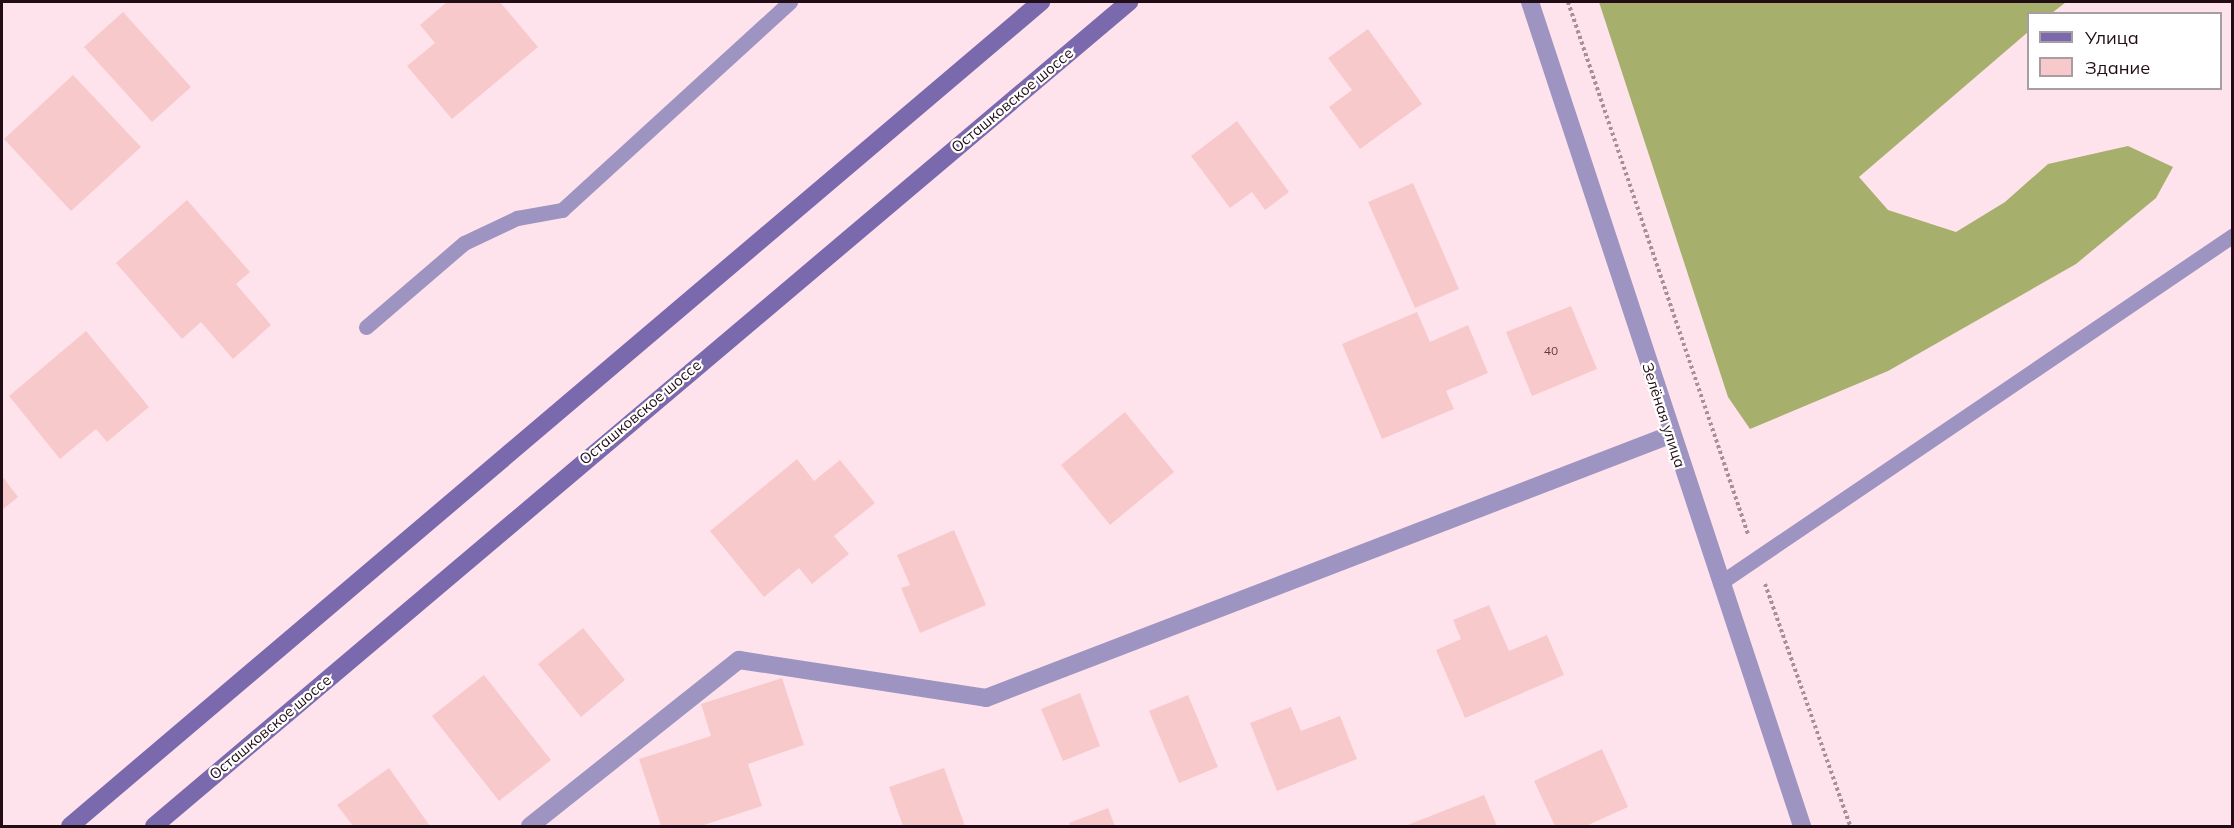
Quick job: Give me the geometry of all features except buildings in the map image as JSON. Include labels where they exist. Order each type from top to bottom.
[{"type":"main road","points":[[70,826],[1041,2]]},
{"type":"main road","name":"Осташковское шоссе","points":[[154,826],[1129,2]]},
{"type":"street","name":"Зелёная улица","points":[[1530,2],[1670,435],[1802,826]]},
{"type":"street","points":[[530,826],[739,660],[986,698],[1670,435]]},
{"type":"lane","points":[[366,327],[464,243],[517,218],[562,210],[790,2]]},
{"type":"lane","points":[[1720,584],[2232,236]]},
{"type":"path","points":[[1568,2],[1756,558],[1850,826]]},
{"type":"green space","points":[[1599,2],[2066,2],[2053,12],[2027,12],[2027,33],[1859,177],[1888,210],[1956,232],[2005,202],[2048,164],[2128,146],[2173,167],[2156,198],[2076,264],[1888,371],[1750,429],[1728,397]]}]
